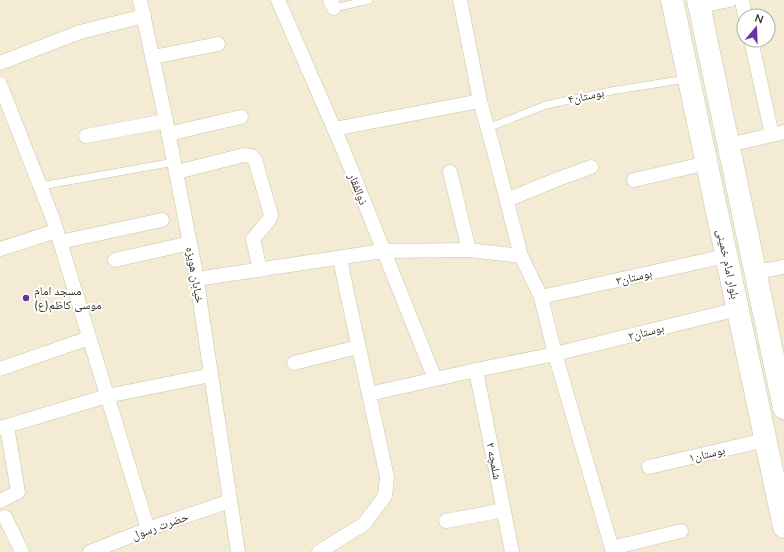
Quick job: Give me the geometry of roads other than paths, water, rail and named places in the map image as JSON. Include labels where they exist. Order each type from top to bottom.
[{"type":"main road","name":"بلوار امام خمینی","points":[[672,0],[784,527]]},
{"type":"main road","name":"بلوار امام خمینی","points":[[699,3],[784,408]]},
{"type":"street","name":"خیابان هویزه","points":[[140,0],[176,167],[197,279],[238,552]]},
{"type":"street","name":"ذوالفقار","points":[[278,0],[334,130],[435,379]]},
{"type":"street","points":[[460,0],[480,101],[521,256],[541,297],[555,354],[613,550],[681,531]]},
{"type":"street","points":[[699,3],[730,0]]},
{"type":"street","points":[[0,63],[80,32],[144,16]]},
{"type":"street","points":[[153,57],[218,44]]},
{"type":"street","points":[[729,145],[778,133],[752,48]]},
{"type":"street","points":[[0,84],[41,186],[58,237],[148,529]]},
{"type":"street","points":[[334,130],[480,101]]},
{"type":"street","points":[[86,136],[167,128],[241,117]]},
{"type":"street","points":[[176,167],[244,156],[251,156],[255,160],[271,215],[269,220],[253,239],[260,270]]},
{"type":"street","points":[[634,180],[707,163]]},
{"type":"street","points":[[507,200],[590,167]]},
{"type":"street","points":[[450,172],[468,250]]},
{"type":"street","points":[[0,249],[58,237],[162,220]]},
{"type":"street","points":[[115,260],[190,244]]},
{"type":"street","points":[[197,279],[383,251],[468,250],[521,256]]},
{"type":"street","name":"بوستان۳","points":[[541,297],[726,256]]},
{"type":"street","points":[[319,552],[364,524],[385,496],[387,477],[340,258]]},
{"type":"street","points":[[755,272],[784,267]]},
{"type":"street","name":"بوستان۲","points":[[369,394],[555,354],[738,309]]},
{"type":"street","points":[[0,369],[89,338]]},
{"type":"street","points":[[294,363],[358,347]]},
{"type":"street","name":"شلمچه ۲","points":[[476,370],[512,552]]},
{"type":"street","points":[[0,501],[18,492],[4,427],[107,396],[211,375]]},
{"type":"street","name":"بوستان۱","points":[[649,467],[766,440]]},
{"type":"street","name":"حضرت رسول","points":[[95,551],[148,529],[230,501]]},
{"type":"street","points":[[446,521],[504,510]]},
{"type":"street","points":[[5,517],[22,552]]},
{"type":"lane","points":[[332,4],[369,0]]},
{"type":"lane","name":"بوستان۴","points":[[488,128],[546,104],[611,90],[689,79]]},
{"type":"lane","points":[[41,186],[176,167]]},
{"type":"place","name":"مسجد امام موسی کاظم(ع)","points":[[26,298]]}]
